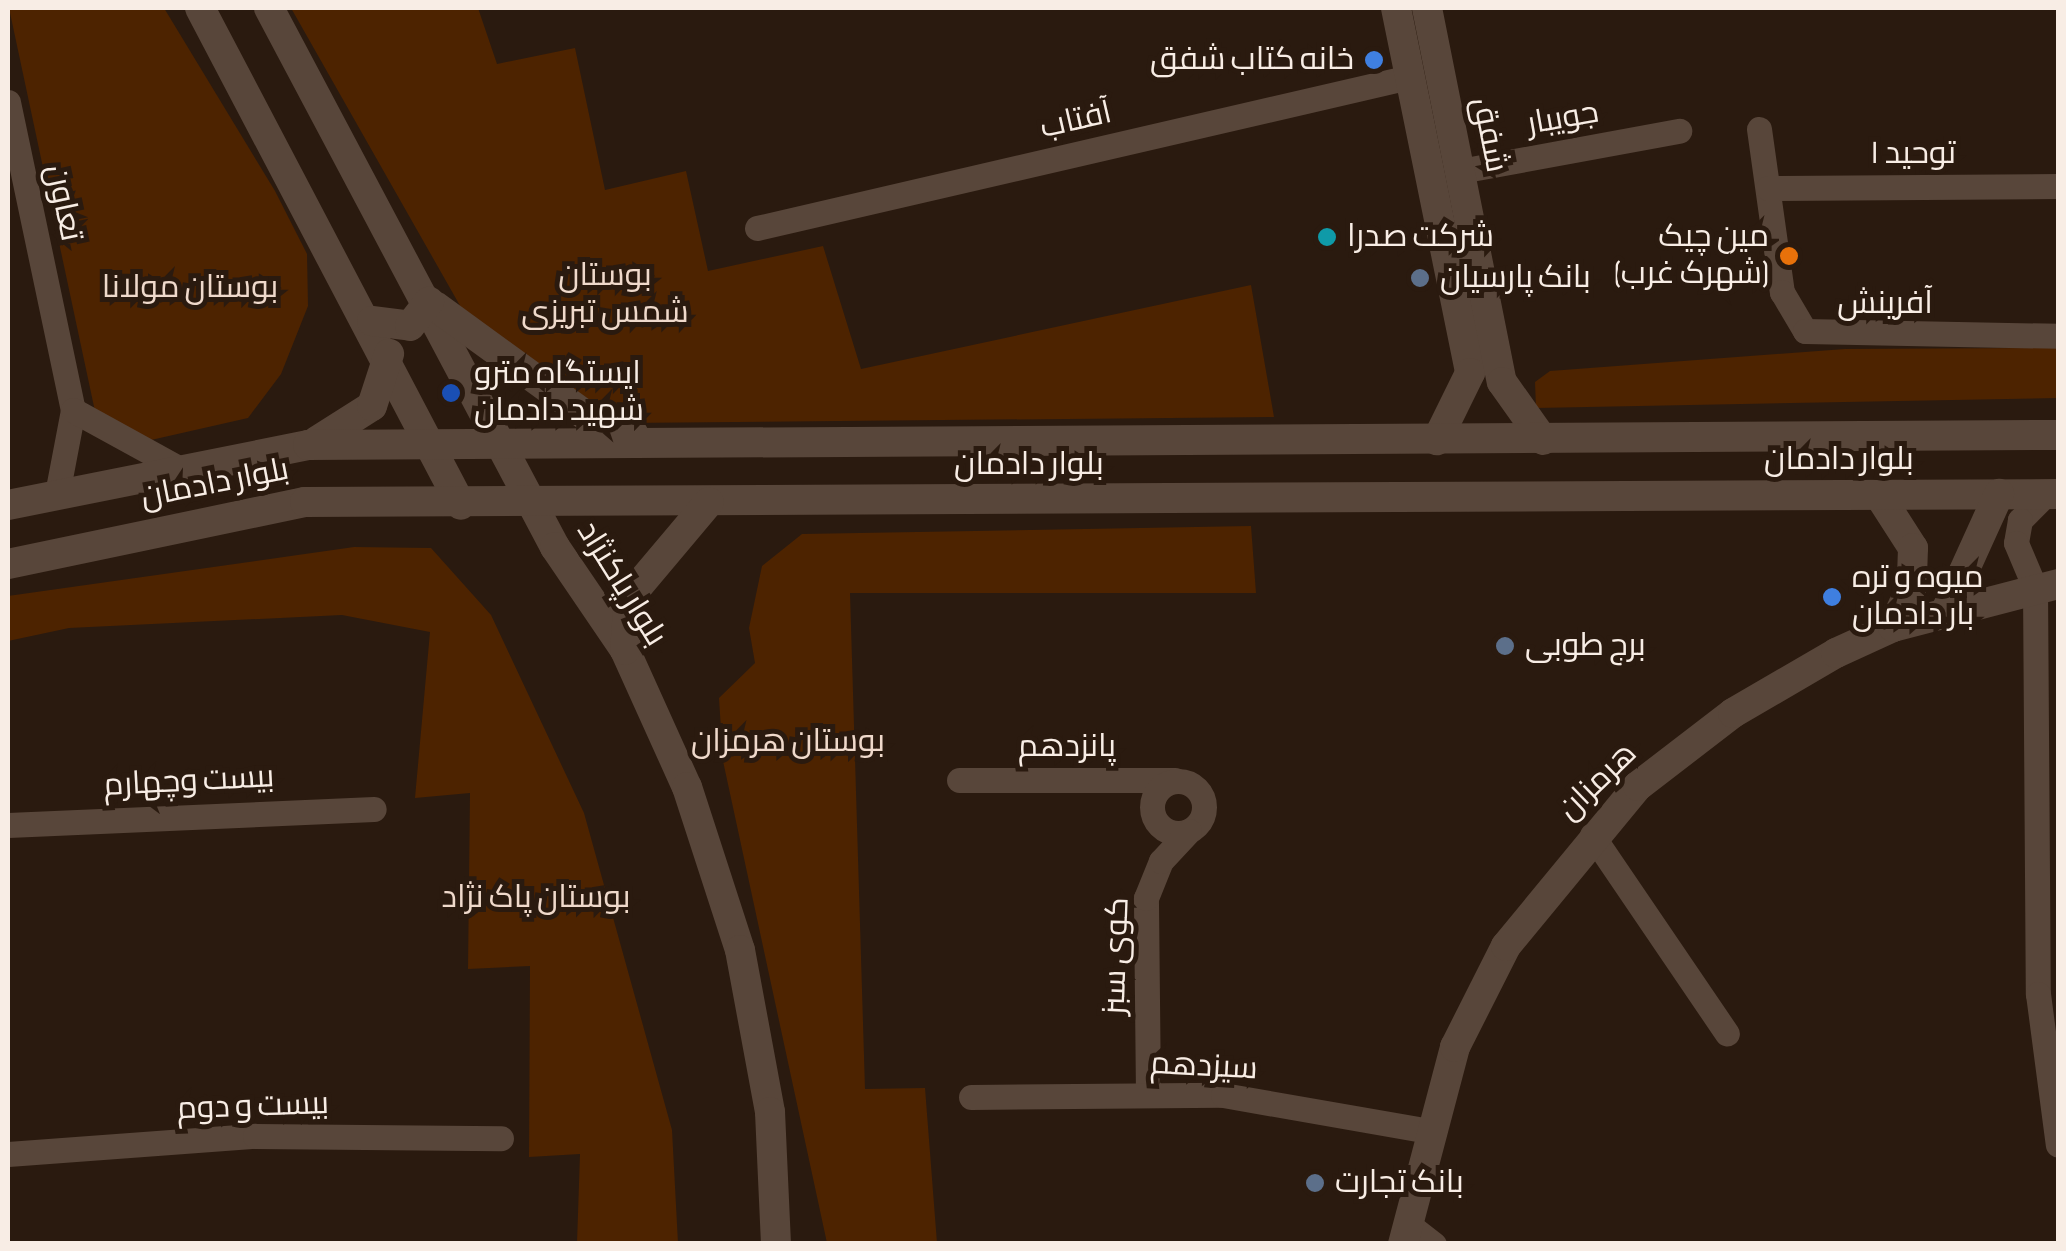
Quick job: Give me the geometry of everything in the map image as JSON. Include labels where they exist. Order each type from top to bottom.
[{"type":"main road","points":[[200,8],[372,321],[436,444],[461,505]]},
{"type":"main road","name":"بلوار پاکنژاد","points":[[269,8],[430,302],[534,504],[625,650],[688,787],[740,950],[770,1112],[776,1244]]},
{"type":"main road","name":"شفق","points":[[1396,8],[1470,373],[1437,440]]},
{"type":"main road","name":"شفق","points":[[1428,8],[1502,382],[1544,440]]},
{"type":"main road","points":[[1409,77],[1440,70]]},
{"type":"main road","points":[[1430,177],[1460,171]]},
{"type":"main road","points":[[372,321],[410,326],[430,302],[603,428],[690,444]]},
{"type":"main road","points":[[308,445],[372,406],[389,354]]},
{"type":"main road","name":"بلوار دادمان","points":[[8,505],[175,466],[308,445],[2058,435]]},
{"type":"main road","points":[[1945,613],[1999,494]]},
{"type":"main road","name":"بلوار دادمان","points":[[8,564],[305,502],[461,505],[2052,494]]},
{"type":"main road","points":[[1879,495],[1913,548],[1912,586],[1893,627]]},
{"type":"main road","points":[[625,650],[629,597],[708,502]]},
{"type":"main road","name":"هرمزان","points":[[1405,1234],[1455,1046],[1506,946],[1592,835],[1638,786],[1733,713],[1893,627],[2047,586]]},
{"type":"street","name":"آفتاب","points":[[756,228],[1409,77]]},
{"type":"street","name":"تعاون","points":[[8,102],[74,410],[57,494]]},
{"type":"street","name":"آفرینش","points":[[1759,129],[1787,309],[1813,336],[2058,336]]},
{"type":"street","name":"جویبار","points":[[1460,171],[1679,131]]},
{"type":"street","name":"توحید ۱","points":[[1768,188],[2058,186]]},
{"type":"street","points":[[74,410],[175,466]]},
{"type":"street","points":[[2052,494],[2020,520],[2016,543],[2047,586],[2038,994],[2058,1145]]},
{"type":"street","name":"پانزدهم","points":[[959,780],[1175,780],[1204,800],[1189,831]]},
{"type":"street","name":"بیست وچهارم","points":[[8,826],[374,808]]},
{"type":"street","name":"کوی سبز","points":[[1148,1095],[1146,898],[1161,862],[1189,831]]},
{"type":"street","points":[[1592,835],[1727,1034]]},
{"type":"street","name":"سیزدهم","points":[[971,1097],[1223,1094],[1430,1131]]},
{"type":"street","name":"بیست و دوم","points":[[8,1154],[255,1136],[501,1138]]},
{"type":"street","points":[[1405,1234],[1434,1244]]},
{"type":"green space","name":"بوستان مولانا","points":[[9,8],[164,8],[275,191],[307,254],[308,306],[281,374],[248,418],[151,440],[96,416]]},
{"type":"green space","name":"بوستان شمس تبریزی","points":[[291,8],[478,8],[497,64],[575,48],[605,190],[686,171],[708,271],[823,246],[861,369],[1251,285],[1274,417],[623,423],[467,318]]},
{"type":"green space","points":[[2058,348],[2058,398],[1536,408],[1535,382],[1550,371],[1845,349]]},
{"type":"green space","name":"بوستان هرمزان","points":[[1251,526],[1256,593],[850,593],[865,1089],[925,1088],[937,1243],[827,1243],[723,761],[719,698],[755,663],[749,628],[762,566],[802,534]]},
{"type":"green space","name":"بوستان پاک نژاد","points":[[354,547],[431,548],[491,615],[584,813],[672,1130],[678,1243],[577,1243],[580,1154],[529,1157],[530,966],[468,969],[470,793],[415,798],[430,632],[342,615],[69,628],[8,641],[8,596]]},
{"type":"place","name":"خانه کتاب شفق","points":[[1374,60]]},
{"type":"place","name":"شرکت صدرا","points":[[1327,237]]},
{"type":"place","name":"مین چیک (شهرک غرب)","points":[[1789,256]]},
{"type":"place","name":"بانک پارسیان","points":[[1420,278]]},
{"type":"place","name":"ایستگاه مترو شهید دادمان","points":[[451,393]]},
{"type":"place","name":"میوه و تره بار دادمان","points":[[1832,597]]},
{"type":"place","name":"برج طوبی","points":[[1505,646]]},
{"type":"place","name":"بانک تجارت","points":[[1315,1183]]}]
